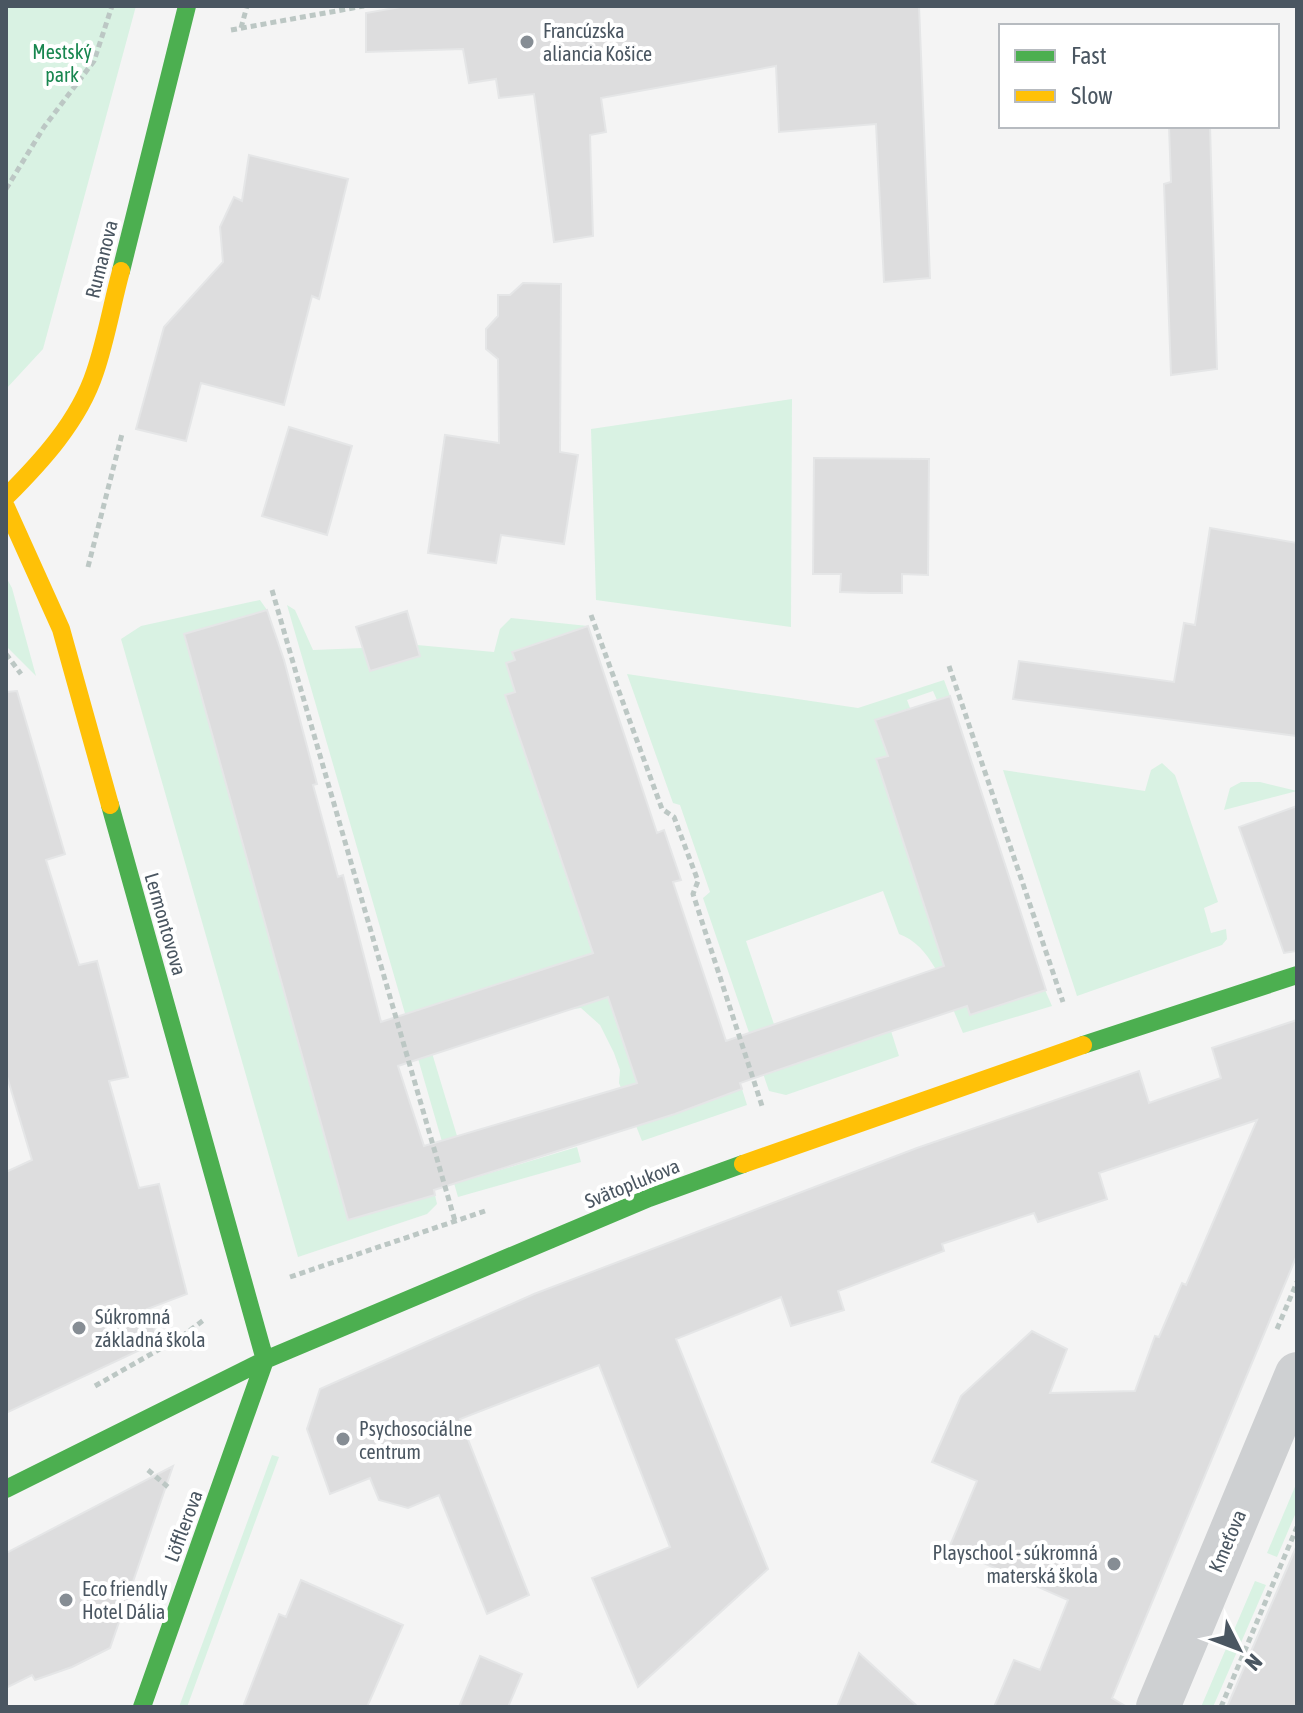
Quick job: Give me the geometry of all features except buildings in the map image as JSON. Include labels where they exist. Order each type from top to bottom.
[{"type":"street","name":"Rumanova","points":[[6,497],[60,440],[81,407],[95,373],[187,6]]},
{"type":"street","name":"Lermontovova","points":[[6,507],[61,629],[265,1360]]},
{"type":"street","name":"Svätoplukova","points":[[6,1489],[265,1360],[649,1198],[967,1083],[1297,975]]},
{"type":"street","name":"Löfflerova","points":[[142,1707],[265,1360]]},
{"type":"street","name":"Kmeťova","points":[[1158,1707],[1297,1374]]},
{"type":"path","points":[[6,189],[44,127],[94,61],[112,6]]},
{"type":"path","points":[[240,29],[247,6]]},
{"type":"path","points":[[224,32],[364,6]]},
{"type":"path","points":[[87,573],[126,418]]},
{"type":"path","points":[[272,590],[455,1221]]},
{"type":"path","points":[[591,615],[662,809],[674,817],[698,881],[693,894],[764,1115]]},
{"type":"path","points":[[949,666],[1067,1014]]},
{"type":"path","points":[[288,1261],[292,1276]]},
{"type":"path","points":[[86,1391],[181,1337],[148,1470],[172,1490]]},
{"type":"path","points":[[1221,1707],[1297,1527]]},
{"type":"green space","name":"Mestský park","points":[[6,6],[136,6],[43,349],[6,389]]},
{"type":"green space","points":[[792,399],[791,627],[596,600],[591,429]]},
{"type":"green space","points":[[6,577],[12,588],[36,676],[6,646]]},
{"type":"green space","points":[[260,600],[267,610],[184,635],[348,1220],[435,1195],[437,1204],[427,1214],[298,1257],[121,639],[141,626]]},
{"type":"green space","points":[[287,605],[295,610],[313,650],[363,648],[370,671],[419,656],[417,645],[494,652],[500,629],[511,618],[588,626],[513,652],[515,660],[506,664],[515,692],[505,696],[637,1084],[667,1116],[742,1089],[747,1105],[642,1141],[619,1083],[620,1070],[614,1053],[600,1025],[581,1008],[566,1010],[432,1053],[470,1179],[577,1147],[581,1162],[458,1197]]},
{"type":"green space","points":[[627,674],[858,708],[944,680],[950,696],[937,700],[933,691],[907,700],[910,708],[876,720],[888,756],[877,760],[900,834],[934,902],[924,906],[949,979],[1045,990],[1052,1006],[963,1033],[932,962],[912,941],[899,934],[883,891],[746,941],[788,1066],[891,1031],[899,1056],[786,1095],[769,1091],[703,898],[710,892],[680,805],[673,803]]},
{"type":"green space","points":[[1162,763],[1175,775],[1218,902],[1204,908],[1211,933],[1226,929],[1227,939],[1222,945],[1077,996],[1003,770],[1145,791],[1151,770]]},
{"type":"green space","points":[[1241,782],[1260,782],[1297,791],[1224,810],[1230,788]]},
{"type":"green space","points":[[272,1455],[279,1457],[187,1707],[179,1707]]},
{"type":"green space","points":[[1297,1482],[1297,1510],[1277,1557],[1267,1553]]},
{"type":"green space","points":[[1255,1581],[1266,1585],[1213,1707],[1201,1707]]},
{"type":"traffic: fast","points":[[121,271],[187,6]]},
{"type":"traffic: fast","points":[[110,805],[265,1360],[142,1707]]},
{"type":"traffic: fast","points":[[1083,1045],[1297,975]]},
{"type":"traffic: fast","points":[[6,1489],[265,1360],[649,1198],[743,1164]]},
{"type":"traffic: slow","points":[[6,497],[69,424],[88,390],[99,360],[121,271]]},
{"type":"traffic: slow","points":[[6,507],[61,629],[110,805]]},
{"type":"traffic: slow","points":[[743,1164],[1083,1045]]},
{"type":"place","name":"Francúzska aliancia Košice","points":[[527,42]]},
{"type":"place","name":"Súkromná základná škola","points":[[79,1328]]},
{"type":"place","name":"Psychosociálne centrum","points":[[343,1439]]},
{"type":"place","name":"Playschool - súkromná materská škola","points":[[1114,1564]]},
{"type":"place","name":"Eco friendly Hotel Dália","points":[[66,1600]]}]
